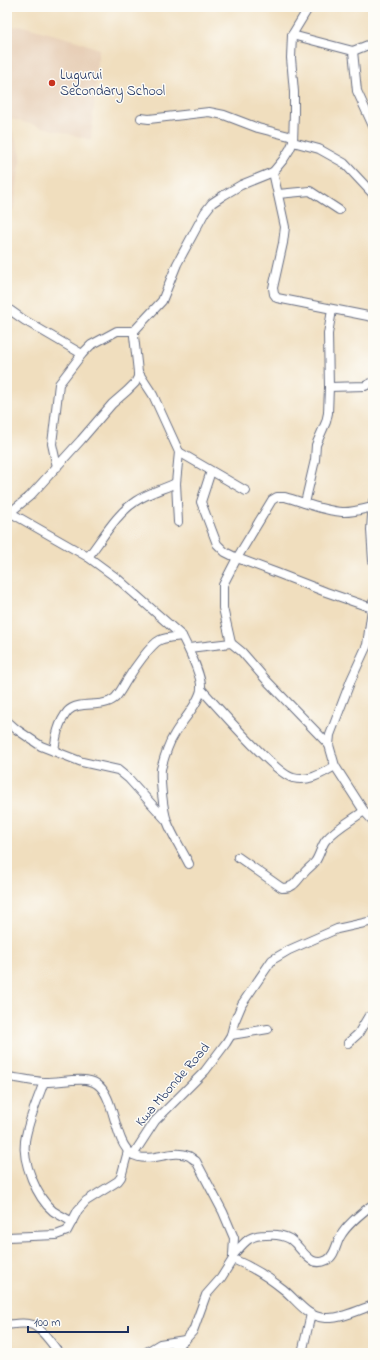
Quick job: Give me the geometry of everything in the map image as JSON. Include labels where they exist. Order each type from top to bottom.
[{"type":"street","points":[[57,467],[52,444],[59,384],[82,354],[91,345],[117,332],[134,331],[162,301],[177,264],[194,229],[212,203],[241,185],[273,172],[283,160],[293,140],[294,92],[291,58],[292,36],[309,7]]},
{"type":"street","points":[[292,36],[353,51],[373,42]]},
{"type":"street","points":[[353,51],[357,91],[373,126]]},
{"type":"street","points":[[140,118],[149,119],[209,112],[224,115],[319,149],[335,157],[344,163],[373,194]]},
{"type":"street","points":[[273,172],[285,227],[284,243],[273,288],[274,294],[277,298],[373,317]]},
{"type":"street","points":[[278,194],[310,192],[340,210]]},
{"type":"street","points":[[7,308],[24,320],[82,354]]},
{"type":"street","points":[[305,503],[315,460],[316,444],[326,422],[328,413],[328,334],[332,310]]},
{"type":"street","points":[[134,331],[138,372],[138,377],[135,383],[112,404],[82,440],[30,496],[9,514],[88,557],[118,579],[182,636],[197,669],[201,689],[198,699],[173,736],[161,770],[161,788],[166,820]]},
{"type":"street","points":[[138,372],[154,395],[178,452],[176,483],[178,522]]},
{"type":"street","points":[[329,387],[365,386],[373,382]]},
{"type":"street","points":[[178,452],[246,491]]},
{"type":"street","points":[[210,471],[201,499],[202,506],[217,544],[225,552],[326,592],[372,605],[370,631],[367,645],[351,680],[330,735],[329,745],[335,766],[364,811],[373,821]]},
{"type":"street","points":[[88,557],[119,517],[130,506],[145,496],[176,483]]},
{"type":"street","points":[[329,745],[242,652],[231,643],[223,608],[223,585],[237,558],[272,500],[278,497],[343,512],[373,507]]},
{"type":"street","points":[[373,501],[371,530],[373,561]]},
{"type":"street","points":[[54,751],[60,723],[69,710],[77,706],[111,701],[117,696],[132,671],[159,640],[182,636]]},
{"type":"street","points":[[188,648],[231,643]]},
{"type":"street","points":[[201,689],[262,755],[282,773],[291,778],[315,778],[335,766]]},
{"type":"street","points":[[7,721],[41,746],[82,762],[118,770],[129,778],[166,820],[189,864]]},
{"type":"street","points":[[238,857],[282,888],[288,888],[294,885],[304,872],[316,861],[326,840],[364,811]]},
{"type":"street","name":"Kwa Mbonde Road","points":[[130,1153],[155,1121],[205,1071],[231,1035],[242,1004],[272,960],[289,950],[337,929],[373,921]]},
{"type":"street","points":[[348,1043],[358,1034],[368,1017],[373,1014]]},
{"type":"street","points":[[231,1035],[268,1029]]},
{"type":"street","points":[[7,1077],[44,1082],[86,1080],[97,1084],[105,1092],[117,1127],[130,1153],[144,1158],[181,1154],[196,1161],[223,1212],[234,1238],[233,1257]]},
{"type":"street","points":[[44,1082],[26,1134],[24,1154],[34,1184],[44,1201],[54,1211],[72,1222]]},
{"type":"street","points":[[7,1237],[56,1234],[67,1231],[78,1210],[86,1201],[118,1182],[130,1153]]},
{"type":"street","points":[[169,1353],[186,1340],[193,1330],[206,1295],[221,1278],[233,1257],[249,1239],[259,1235],[276,1234],[290,1239],[300,1248],[307,1258],[323,1262],[329,1260],[333,1255],[340,1236],[346,1228],[373,1204]]},
{"type":"street","points":[[233,1257],[252,1266],[285,1290],[311,1314],[324,1318],[335,1317],[373,1305]]},
{"type":"street","points":[[302,1353],[311,1314]]},
{"type":"street","points":[[7,1324],[24,1323],[32,1325],[40,1330],[59,1353]]},
{"type":"street","points":[[145,1353],[160,1344],[186,1340]]},
{"type":"shaded area","name":"Lugurui Secondary School","points":[[23,26],[77,41],[99,49],[91,140],[8,118],[21,155],[14,209],[7,216],[7,27]]},
{"type":"place","name":"Lugurui Secondary School","points":[[52,83]]}]
